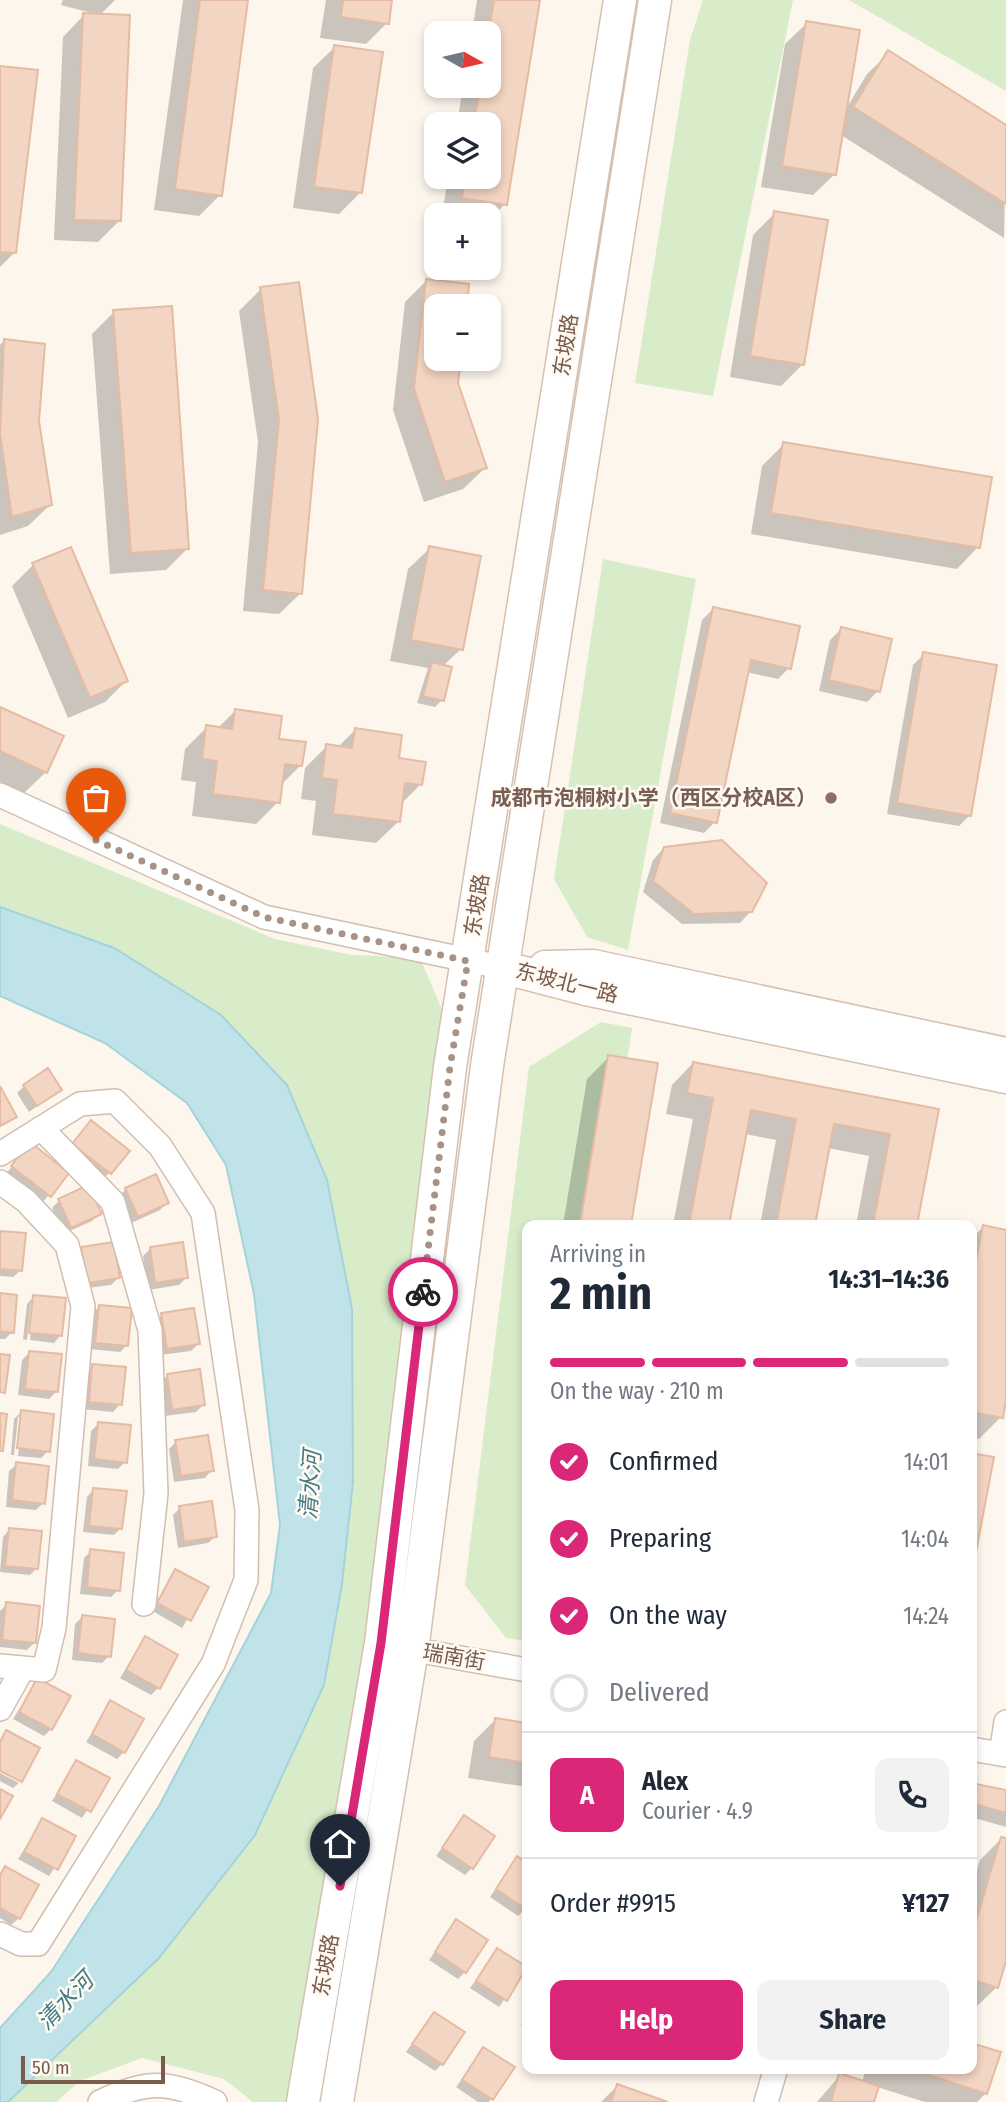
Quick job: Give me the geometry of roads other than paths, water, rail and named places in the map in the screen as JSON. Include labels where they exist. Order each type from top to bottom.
[{"type":"main road","name":"东坡路","points":[[303,2102],[381,1643],[450,1067],[620,0]]},
{"type":"main road","name":"东坡路","points":[[337,2102],[412,1650],[487,1066],[505,968],[655,0]]},
{"type":"main road","name":"东坡北一路","points":[[505,968],[593,966],[1006,1054]]},
{"type":"main road","name":"东坡北一路","points":[[505,968],[586,989],[1006,1077]]},
{"type":"street","points":[[0,795],[264,917],[505,968]]},
{"type":"street","points":[[0,1154],[80,1104],[115,1101],[160,1146],[203,1213],[247,1510],[246,1580],[213,1664],[38,1944],[21,1944],[0,1934]]},
{"type":"street","points":[[41,1128],[113,1202],[150,1330],[156,1493],[144,1604]]},
{"type":"street","points":[[0,1182],[26,1201],[66,1245],[83,1306],[54,1628],[44,1670],[0,1666]]},
{"type":"street","name":"瑞南街","points":[[381,1643],[522,1669]]},
{"type":"street","points":[[0,1709],[23,1668]]},
{"type":"street","points":[[977,1750],[1003,1754],[1006,1722]]},
{"type":"street","points":[[766,2102],[774,2074]]},
{"type":"street","points":[[100,2102],[122,2092],[158,2083],[194,2092],[215,2102]]},
{"type":"water","name":"清水河","points":[[0,907],[114,948],[221,1015],[287,1085],[327,1180],[352,1309],[353,1482],[342,1584],[324,1685],[255,1835],[159,1958],[8,2102],[0,2102],[0,2028],[51,1972],[159,1806],[271,1593],[280,1525],[254,1294],[226,1165],[187,1103],[105,1043],[0,996]]},
{"type":"place","name":"成都市泡桐树小学（西区分校A区）","points":[[831,798]]}]
